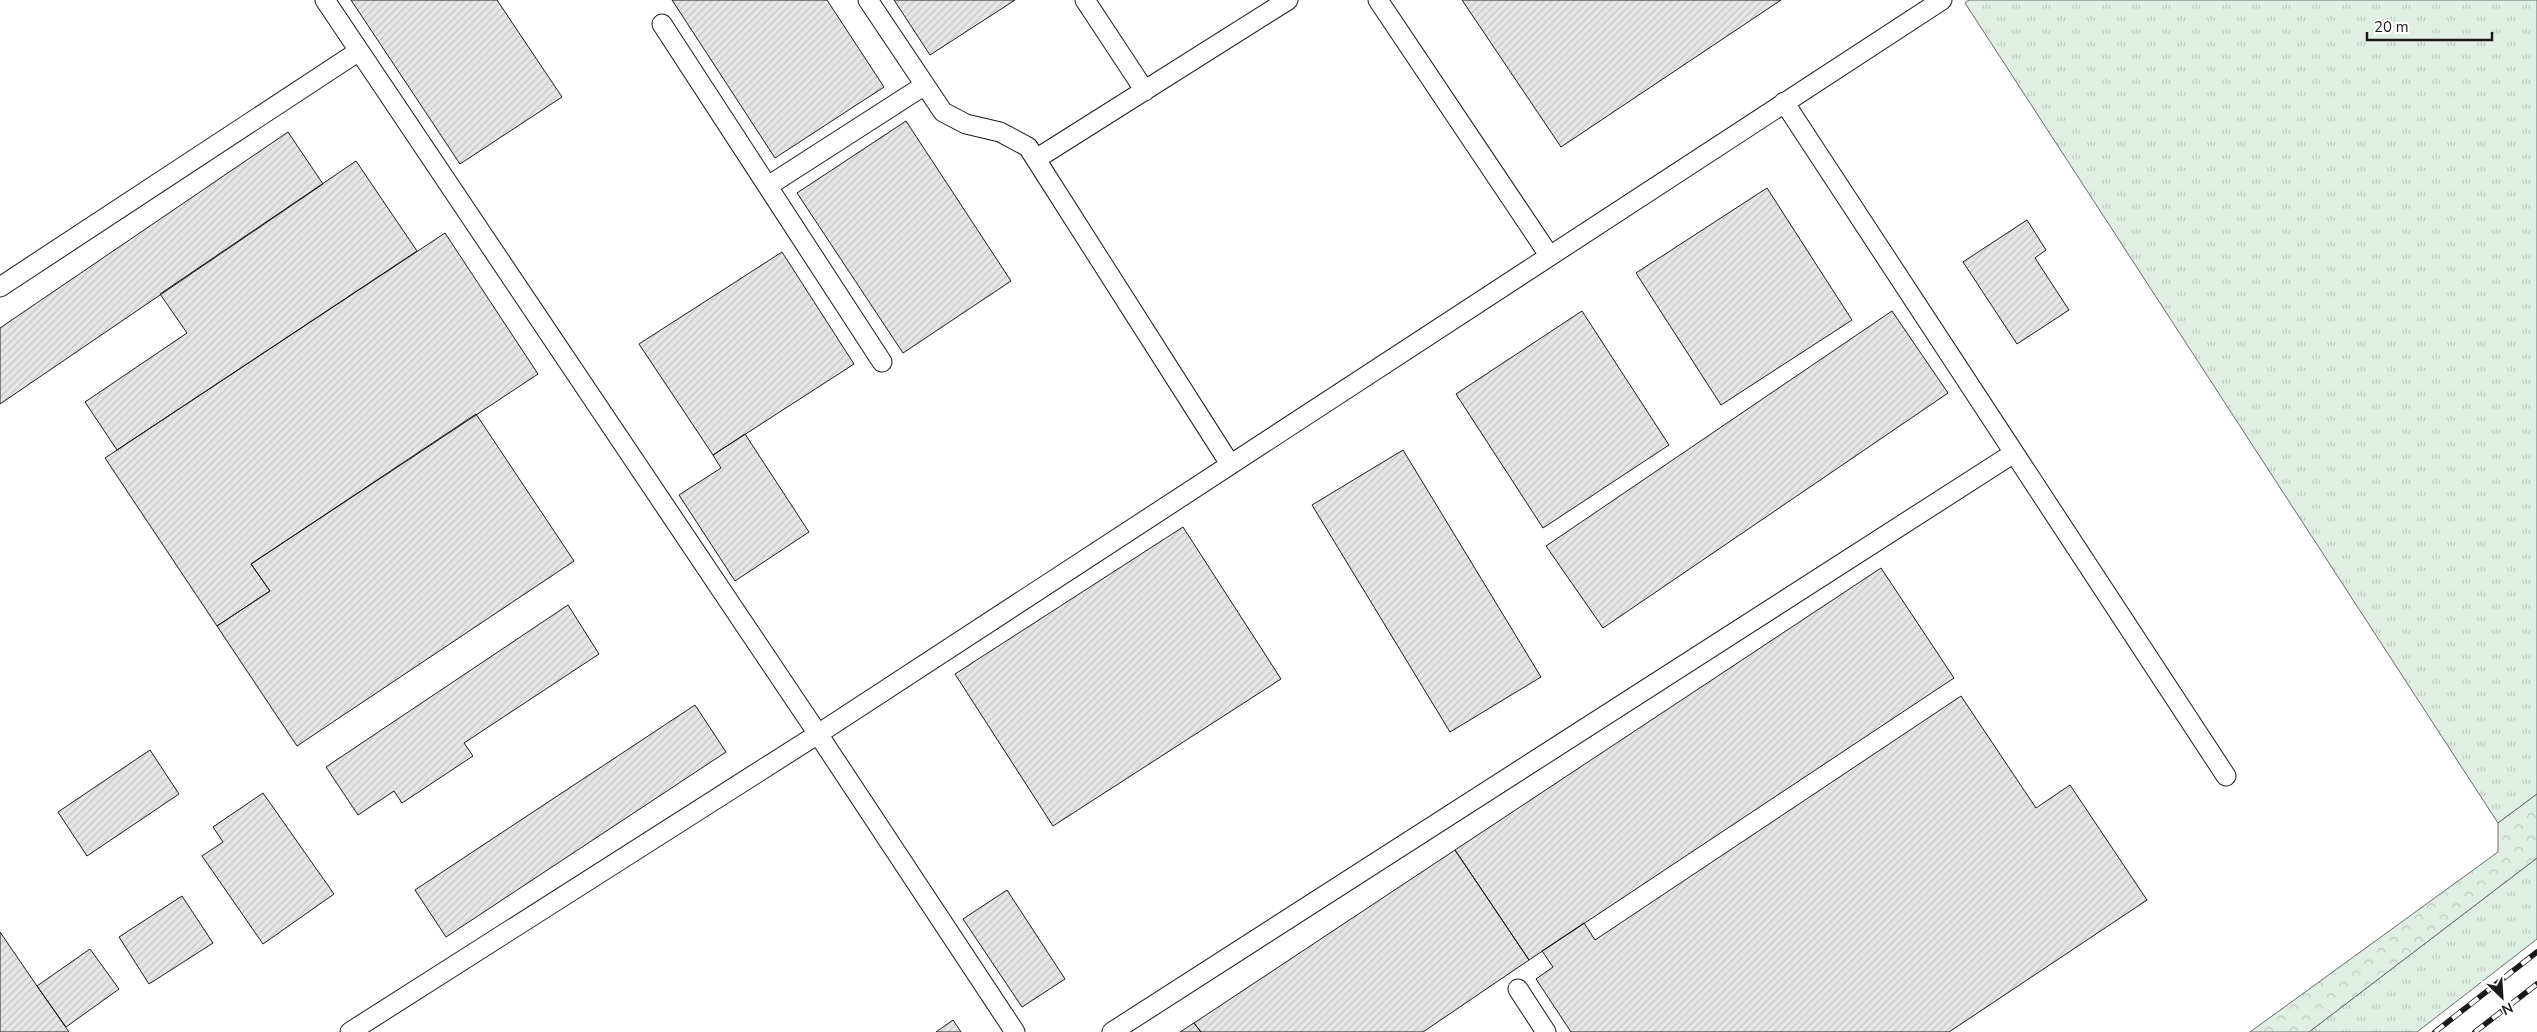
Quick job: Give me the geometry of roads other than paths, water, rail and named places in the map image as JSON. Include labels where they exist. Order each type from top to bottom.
[{"type":"lane","points":[[325,0],[818,734],[1015,1032]]},
{"type":"lane","points":[[868,0],[943,112],[966,124],[1000,132],[1028,147],[1230,464]]},
{"type":"lane","points":[[1085,0],[1145,91]]},
{"type":"lane","points":[[1036,159],[1288,0]]},
{"type":"lane","points":[[1378,0],[1549,255]]},
{"type":"lane","points":[[350,1032],[818,734],[1942,0]]},
{"type":"lane","points":[[662,24],[882,362]]},
{"type":"lane","points":[[0,287],[359,51]]},
{"type":"lane","points":[[768,186],[925,85]]},
{"type":"lane","points":[[1784,102],[2226,776]]},
{"type":"lane","points":[[1112,1032],[2014,453]]},
{"type":"lane","points":[[1518,989],[1546,1032]]},
{"type":"railway","points":[[2435,1032],[2537,952]]},
{"type":"railway","points":[[2475,1032],[2537,984]]}]
